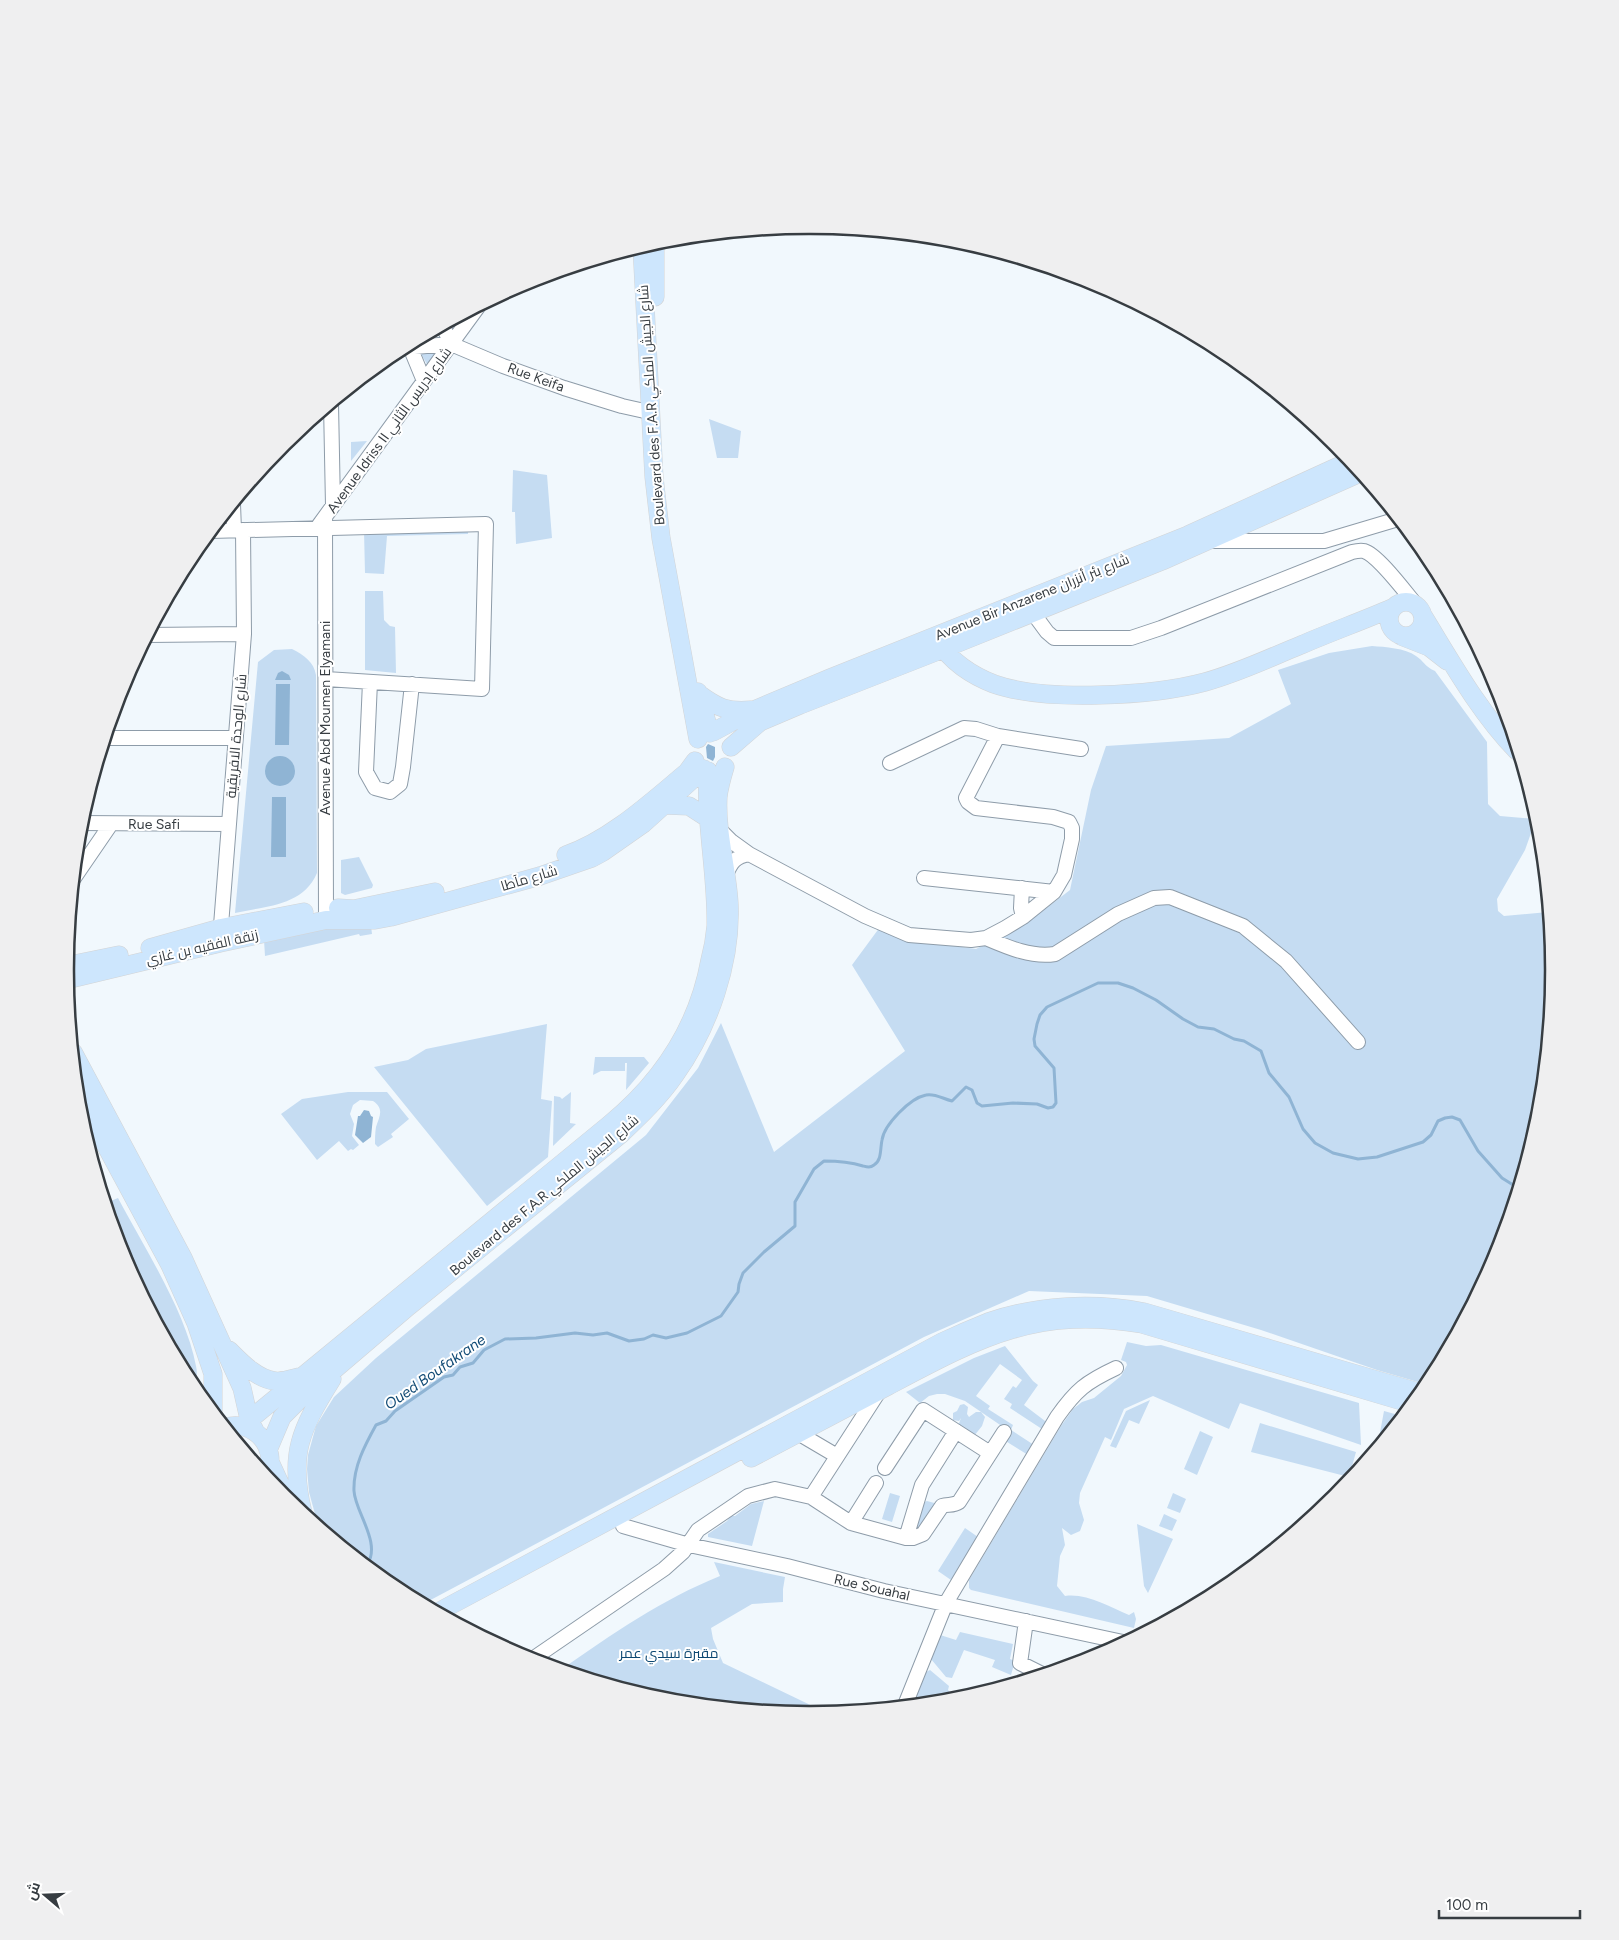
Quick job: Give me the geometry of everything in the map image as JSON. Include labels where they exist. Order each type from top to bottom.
[{"type":"main road","name":"Boulevard des F.A.R شارع الجيش الملكي","points":[[655,251],[658,406],[662,475],[683,617],[707,735]]},
{"type":"main road","name":"Boulevard des F.A.R شارع الجيش الملكي","points":[[642,254],[649,412],[661,538],[707,735]]},
{"type":"main road","name":"Avenue Bir Anzarene شارع بئر أنزران","points":[[731,747],[760,722],[1188,535],[1343,464]]},
{"type":"main road","name":"Avenue Bir Anzarene شارع بئر أنزران","points":[[707,735],[754,710],[940,643],[1033,613],[1211,541],[1354,476]]},
{"type":"main road","points":[[940,643],[974,675],[995,684],[1018,690],[1051,693],[1119,694],[1168,690],[1206,682],[1331,632],[1352,626],[1398,603],[1408,602],[1420,610],[1455,667],[1493,723],[1508,740]]},
{"type":"main road","points":[[1393,607],[1389,613],[1389,624],[1398,635],[1411,636],[1416,633],[1422,625],[1420,610]]},
{"type":"main road","points":[[1352,626],[1384,629],[1429,647],[1455,667]]},
{"type":"main road","points":[[699,694],[714,706],[726,710],[754,710]]},
{"type":"main road","points":[[326,914],[423,896],[580,851],[608,835],[687,772],[708,767],[731,758],[731,747],[724,736],[707,735],[693,750],[708,767]]},
{"type":"main road","name":"Boulevard des F.A.R شارع الجيش الملكي","points":[[268,1462],[282,1417],[300,1399],[409,1306],[621,1134],[662,1093],[676,1074],[696,1039],[710,1008],[719,980],[728,930],[729,904],[726,875],[715,825],[706,800],[708,767]]},
{"type":"main road","name":"شارع مآطا","points":[[326,914],[375,920],[540,876],[603,852],[637,828],[708,767]]},
{"type":"main road","points":[[664,805],[689,806],[715,825]]},
{"type":"main road","name":"Boulevard des F.A.R شارع الجيش الملكي","points":[[243,1426],[629,1108],[666,1067],[697,1008],[706,983],[716,927],[715,825]]},
{"type":"main road","name":"زنقة الفقيه بن غازي","points":[[74,975],[221,936],[326,914]]},
{"type":"main road","points":[[80,1065],[183,1258],[242,1388],[243,1426],[266,1443],[268,1462],[274,1475]]},
{"type":"main road","points":[[88,1112],[170,1265],[196,1323],[212,1374],[212,1398]]},
{"type":"main road","points":[[445,1608],[942,1342],[989,1322],[1028,1312],[1087,1306],[1137,1311],[1176,1320],[1413,1391]]},
{"type":"main road","points":[[456,1615],[949,1353],[1002,1331],[1058,1320],[1101,1319],[1142,1324],[1405,1402]]},
{"type":"main road","points":[[220,1340],[242,1364],[269,1380],[283,1381],[302,1376]]},
{"type":"main road","points":[[302,1502],[296,1477],[299,1443],[312,1411],[340,1366]]},
{"type":"street","name":"Avenue Idriss II شارع إدريس الثاني","points":[[325,520],[471,317]]},
{"type":"street","points":[[419,347],[452,344],[446,331]]},
{"type":"street","name":"Rue Keifa","points":[[452,344],[556,385],[622,406],[649,412]]},
{"type":"street","points":[[409,353],[424,382]]},
{"type":"street","name":"Avenue Abd Moumen Elyamani","points":[[326,914],[325,520],[331,412]]},
{"type":"street","name":"شارع الوحدة الافريقية","points":[[221,936],[244,634],[238,530],[234,512]]},
{"type":"street","points":[[220,531],[325,520],[486,524],[482,689],[326,679]]},
{"type":"street","points":[[1211,541],[1324,541],[1392,521]]},
{"type":"street","points":[[1324,541],[1329,562]]},
{"type":"street","points":[[1033,613],[1047,632],[1054,638],[1132,638],[1352,552],[1362,550],[1373,555],[1382,564],[1420,610]]},
{"type":"street","points":[[1390,576],[1393,607]]},
{"type":"street","points":[[155,635],[244,634]]},
{"type":"street","points":[[370,682],[366,772],[375,788],[390,792],[400,784],[404,767],[412,684]]},
{"type":"street","points":[[890,763],[964,728],[976,729],[998,736],[1081,749]]},
{"type":"street","points":[[986,938],[1023,917],[1054,892],[1064,875],[1072,839],[1072,828],[1069,822],[1053,817],[976,808],[968,802],[966,798],[998,736]]},
{"type":"street","points":[[112,738],[235,738]]},
{"type":"street","name":"Rue Safi","points":[[88,824],[229,824]]},
{"type":"street","points":[[81,867],[110,824]]},
{"type":"street","points":[[715,825],[731,841],[749,854],[865,916],[909,935],[946,939],[986,938],[1006,947],[1045,956],[1056,954],[1118,914],[1154,898],[1170,897],[1243,926],[1286,961],[1358,1042]]},
{"type":"street","points":[[726,875],[731,863],[749,854]]},
{"type":"street","points":[[924,878],[1054,892]]},
{"type":"street","points":[[1022,888],[1021,908],[1023,917]]},
{"type":"street","points":[[908,1699],[946,1603],[1068,1401],[1081,1387],[1092,1379],[1116,1368]]},
{"type":"street","points":[[811,1497],[880,1390]]},
{"type":"street","points":[[885,1468],[922,1410],[990,1453]]},
{"type":"street","points":[[906,1538],[922,1485],[956,1431]]},
{"type":"street","points":[[539,1654],[664,1569],[689,1545],[698,1530],[748,1496],[775,1489],[811,1497],[851,1522],[906,1538],[922,1534],[942,1506],[959,1502],[1004,1432]]},
{"type":"street","points":[[798,1433],[837,1456]]},
{"type":"street","points":[[851,1522],[876,1482]]},
{"type":"street","name":"Rue Souahal","points":[[623,1526],[689,1545],[787,1566],[884,1591],[1114,1640]]},
{"type":"street","points":[[1026,1621],[1020,1663],[1035,1670]]},
{"type":"green space","points":[[420,352],[437,353],[428,366]]},
{"type":"green space","points":[[709,419],[741,431],[738,458],[717,458]]},
{"type":"green space","points":[[367,441],[351,461],[351,442]]},
{"type":"green space","points":[[513,470],[547,475],[552,538],[516,544],[515,512],[512,512]]},
{"type":"green space","points":[[468,529],[468,534],[387,536],[384,574],[365,573],[364,531]]},
{"type":"green space","points":[[365,591],[383,591],[384,620],[390,626],[395,627],[396,673],[365,670]]},
{"type":"green space","points":[[1372,646],[1395,648],[1411,653],[1435,671],[1487,742],[1488,804],[1500,816],[1529,818],[1532,831],[1525,850],[1497,899],[1498,911],[1504,916],[1543,912],[1544,1018],[1531,1114],[1520,1160],[1489,1252],[1447,1338],[1419,1382],[1261,1330],[1147,1296],[1029,1291],[924,1337],[431,1600],[401,1582],[362,1554],[315,1515],[309,1492],[308,1455],[316,1426],[334,1397],[376,1358],[646,1135],[698,1068],[721,1023],[774,1152],[905,1051],[852,965],[880,927],[913,940],[976,949],[1027,923],[1070,890],[1091,790],[1106,746],[1229,738],[1291,704],[1278,670],[1329,653]]},
{"type":"green space","points":[[292,649],[308,659],[316,675],[317,873],[311,884],[293,898],[271,906],[235,913],[258,662],[274,650]]},
{"type":"green space","points":[[359,857],[373,885],[372,888],[345,895],[341,893],[341,860]]},
{"type":"green space","points":[[371,926],[372,934],[360,936],[359,934],[265,956],[264,940],[313,928]]},
{"type":"green space","points":[[547,1024],[541,1099],[552,1101],[548,1157],[487,1206],[374,1067],[408,1060],[426,1049]]},
{"type":"green space","points":[[595,1057],[644,1057],[649,1063],[626,1090],[627,1063],[625,1063],[625,1071],[601,1071],[593,1075]]},
{"type":"green space","points":[[348,1092],[387,1092],[409,1119],[391,1134],[393,1137],[378,1147],[375,1144],[375,1138],[380,1113],[379,1107],[373,1101],[360,1100],[353,1105],[350,1114],[354,1124],[352,1136],[359,1145],[353,1150],[348,1151],[339,1141],[317,1160],[281,1114],[302,1099]]},
{"type":"green space","points":[[571,1092],[570,1123],[576,1124],[553,1146],[554,1096],[562,1099]]},
{"type":"green space","points":[[118,1198],[174,1302],[191,1345],[197,1369],[197,1377],[172,1338],[150,1295],[130,1252],[111,1201]]},
{"type":"green space","points":[[1127,1342],[1146,1346],[1161,1345],[1359,1403],[1361,1445],[1240,1403],[1229,1429],[1153,1396],[1124,1409],[1111,1440],[1105,1437],[1080,1493],[1079,1503],[1084,1520],[1080,1531],[1071,1535],[1062,1528],[1065,1545],[1060,1556],[1057,1586],[1065,1596],[1090,1599],[1129,1615],[1134,1612],[1136,1619],[1134,1628],[971,1590],[969,1588],[969,1580],[1061,1426],[1073,1409],[1082,1402],[1094,1398],[1121,1376],[1127,1365],[1126,1362],[1121,1360]]},
{"type":"green space","points":[[1005,1346],[1038,1385],[1024,1405],[1049,1424],[1045,1431],[1010,1408],[1012,1404],[1004,1399],[1013,1386],[1016,1388],[1022,1380],[1000,1364],[976,1396],[990,1406],[988,1409],[1013,1425],[1011,1430],[1034,1445],[1028,1455],[1004,1440],[1009,1431],[965,1401],[945,1394],[937,1394],[929,1396],[920,1403],[906,1392],[974,1358]]},
{"type":"green space","points":[[1150,1400],[1139,1424],[1129,1420],[1116,1448],[1110,1446],[1126,1411]]},
{"type":"green space","points":[[964,1404],[968,1407],[967,1414],[969,1417],[976,1412],[981,1412],[985,1417],[982,1426],[974,1436],[958,1426],[961,1418],[959,1421],[953,1420],[953,1413],[957,1411],[960,1405]]},
{"type":"green space","points":[[1384,1411],[1396,1414],[1393,1418],[1380,1434]]},
{"type":"green space","points":[[1260,1423],[1356,1452],[1352,1467],[1344,1476],[1251,1452]]},
{"type":"green space","points":[[1200,1431],[1213,1437],[1197,1475],[1184,1469]]},
{"type":"green space","points":[[890,1493],[900,1496],[892,1522],[882,1519]]},
{"type":"green space","points":[[1173,1493],[1186,1499],[1180,1513],[1167,1508]]},
{"type":"green space","points":[[764,1501],[752,1546],[708,1537],[708,1534],[731,1516],[735,1516],[751,1504]]},
{"type":"green space","points":[[927,1501],[938,1504],[922,1528],[912,1534],[922,1503]]},
{"type":"green space","points":[[1164,1514],[1177,1520],[1172,1531],[1159,1526]]},
{"type":"green space","points":[[1137,1524],[1173,1539],[1148,1593],[1144,1586]]},
{"type":"green space","points":[[965,1528],[978,1537],[951,1580],[938,1571]]},
{"type":"green space","name":"مقبرة سيدي عمر","points":[[714,1562],[785,1577],[783,1602],[752,1604],[711,1628],[713,1639],[723,1663],[812,1706],[761,1704],[666,1692],[619,1681],[568,1665],[658,1606],[720,1576]]},
{"type":"green space","points":[[960,1632],[1013,1644],[1010,1659],[1015,1661],[1011,1675],[992,1667],[995,1660],[964,1650],[952,1678],[946,1677],[931,1659],[937,1634],[956,1640]]},
{"type":"green space","points":[[930,1670],[949,1686],[948,1690],[950,1692],[914,1698],[926,1672]]},
{"type":"shaded area","points":[[282,671],[289,675],[291,680],[275,680],[278,673]]},
{"type":"shaded area","points":[[276,684],[290,684],[289,745],[275,745]]},
{"type":"shaded area","points":[[708,744],[715,747],[713,761],[707,758],[706,747]]},
{"type":"shaded area","points":[[280,756],[291,760],[295,771],[291,782],[280,786],[269,782],[265,771],[269,760]]},
{"type":"shaded area","points":[[272,797],[286,797],[286,857],[271,857]]},
{"type":"shaded area","points":[[364,1110],[369,1111],[373,1117],[371,1137],[363,1143],[355,1135],[358,1116]]},
{"type":"waterway","name":"Oued Boufakrane","points":[[369,1559],[370,1537],[355,1499],[354,1482],[360,1456],[376,1425],[386,1421],[395,1411],[444,1377],[453,1375],[460,1367],[473,1363],[484,1350],[505,1339],[536,1338],[575,1333],[593,1335],[607,1333],[629,1341],[644,1339],[653,1335],[666,1338],[687,1333],[721,1316],[738,1292],[743,1273],[795,1226],[795,1202],[814,1169],[824,1161],[844,1162],[867,1167],[877,1163],[887,1127],[913,1101],[926,1095],[936,1095],[952,1101],[966,1087],[972,1090],[977,1103],[982,1106],[1013,1103],[1053,1107],[1056,1103],[1054,1068],[1035,1046],[1034,1039],[1040,1015],[1047,1007],[1098,983],[1118,983],[1133,988],[1156,1000],[1198,1027],[1214,1029],[1234,1039],[1244,1041],[1261,1051],[1269,1073],[1289,1097],[1303,1129],[1315,1143],[1333,1153],[1358,1159],[1377,1157],[1423,1142],[1431,1135],[1438,1121],[1452,1117],[1460,1120],[1478,1151],[1502,1178],[1513,1185]]}]
